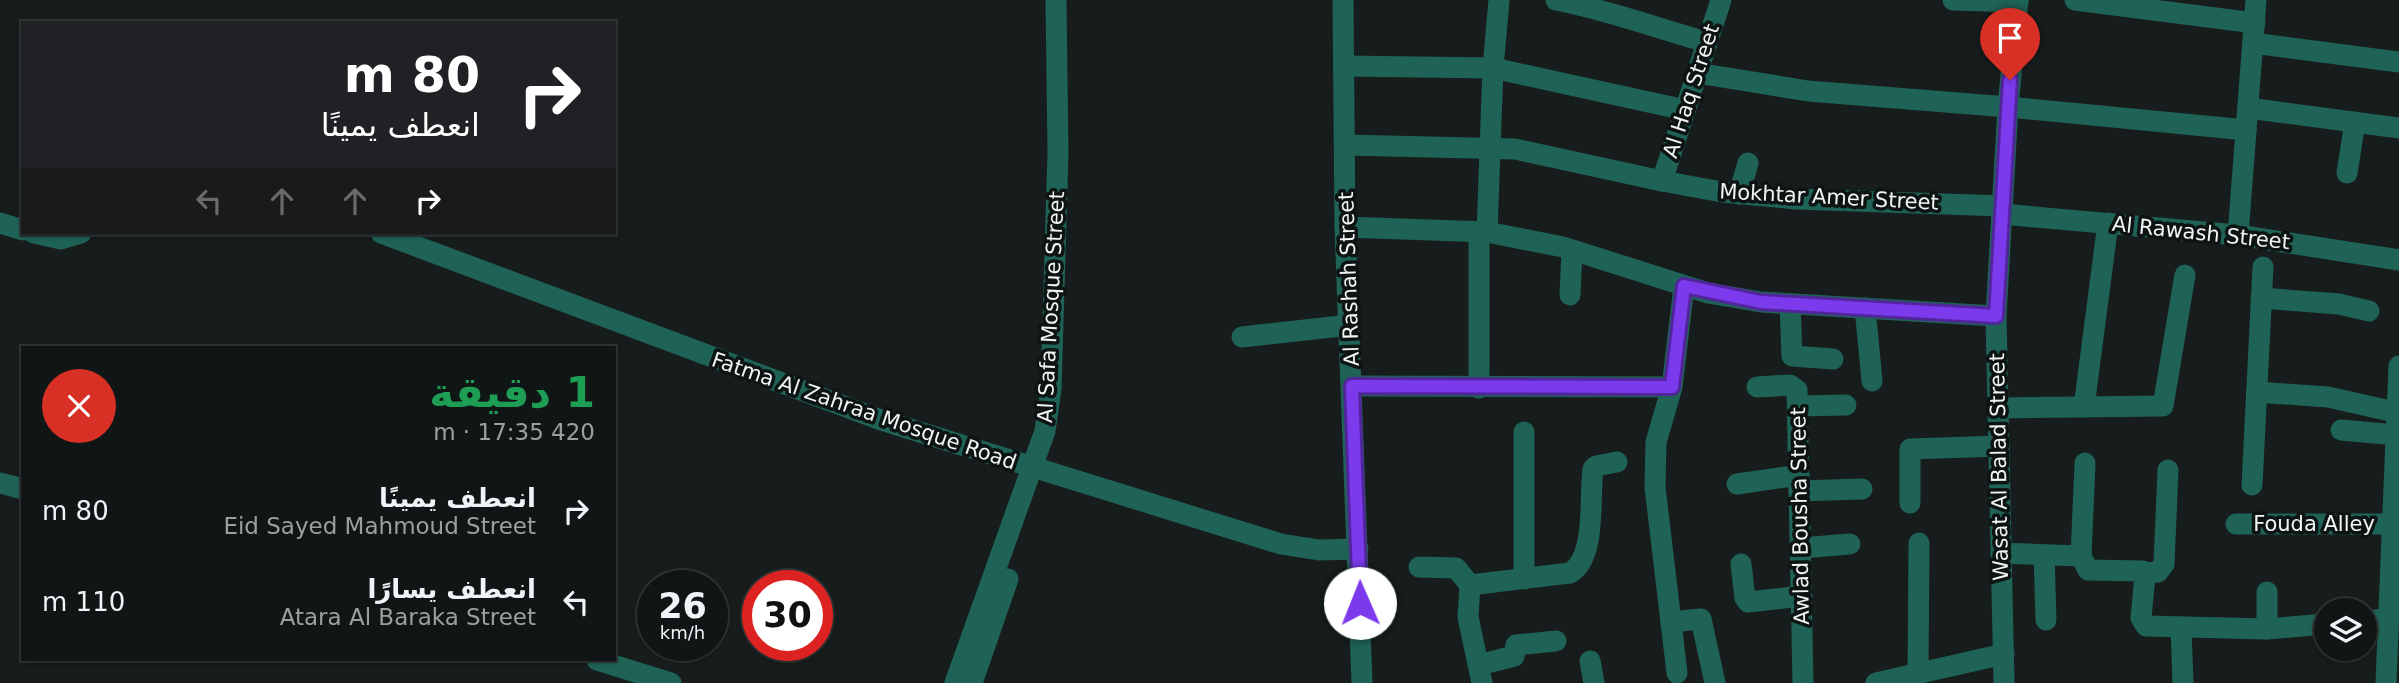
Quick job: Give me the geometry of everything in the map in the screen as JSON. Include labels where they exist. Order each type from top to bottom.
[{"type":"street","name":"Al Safa Mosque Street","points":[[972,683],[1039,471],[1051,389],[1058,153],[1056,0]]},
{"type":"street","name":"Al Rashah Street","points":[[1343,0],[1345,227],[1362,683]]},
{"type":"street","points":[[1479,388],[1483,232],[1491,147],[1493,68],[1499,0]]},
{"type":"street","points":[[1556,0],[1609,12],[1707,42]]},
{"type":"street","name":"Al Haq Street","points":[[1662,181],[1721,0]]},
{"type":"street","points":[[1954,0],[2018,1]]},
{"type":"street","points":[[2075,0],[2399,62]]},
{"type":"street","points":[[2238,235],[2256,0]]},
{"type":"street","name":"Wasat Al Balad Street","points":[[2004,683],[1996,316],[2008,107],[2018,1]]},
{"type":"street","points":[[1344,66],[1493,68],[1685,110]]},
{"type":"street","points":[[1697,73],[1808,92],[2008,107],[2246,130]]},
{"type":"street","points":[[2248,108],[2399,128]]},
{"type":"street","points":[[2347,173],[2356,122]]},
{"type":"street","name":"Mokhtar Amer Street","points":[[1346,145],[1491,147],[1521,150],[1662,181],[1739,194],[2003,210]]},
{"type":"street","points":[[1739,194],[1748,163]]},
{"type":"street","name":"Al Rawash Street","points":[[2003,210],[2238,235],[2399,260]]},
{"type":"street","points":[[0,223],[21,229]]},
{"type":"street","points":[[2084,407],[2108,223]]},
{"type":"street","points":[[1345,227],[1483,232],[1572,250],[1684,286],[1761,302],[1996,316]]},
{"type":"street","points":[[43,235],[61,239],[74,235]]},
{"type":"street","name":"Fatma Al Zahraa Mosque Road","points":[[386,235],[881,420],[1281,544],[1319,550],[1358,549]]},
{"type":"street","points":[[1570,295],[1572,250]]},
{"type":"street","points":[[2252,485],[2263,267]]},
{"type":"street","points":[[1998,408],[2158,407],[2164,402],[2185,275]]},
{"type":"street","points":[[1677,673],[1655,487],[1655,464],[1661,421],[1672,387],[1684,286]]},
{"type":"street","points":[[2261,298],[2339,304],[2369,311]]},
{"type":"street","points":[[1790,304],[1792,356],[1833,359]]},
{"type":"street","points":[[1864,308],[1872,382]]},
{"type":"street","points":[[1242,337],[1350,325]]},
{"type":"street","points":[[2386,683],[2399,366]]},
{"type":"street","points":[[1352,386],[1672,387]]},
{"type":"street","name":"Awlad Bousha Street","points":[[1757,387],[1793,386],[1797,390],[1803,683]]},
{"type":"street","points":[[2257,392],[2329,397],[2398,413]]},
{"type":"street","points":[[1798,406],[1846,405]]},
{"type":"street","points":[[2341,430],[2396,435]]},
{"type":"street","points":[[1524,432],[1524,579]]},
{"type":"street","points":[[1910,503],[1910,449],[1999,446]]},
{"type":"street","points":[[1470,584],[1570,573],[1581,563],[1587,545],[1593,469],[1617,461]]},
{"type":"street","points":[[2085,463],[2081,556],[2088,570],[2158,572],[2164,564],[2168,470]]},
{"type":"street","name":"Al Safa Mosque Street","points":[[955,683],[1039,471]]},
{"type":"street","points":[[0,482],[21,488]]},
{"type":"street","points":[[1737,484],[1799,483],[1861,489]]},
{"type":"street","name":"Fouda Alley","points":[[2236,524],[2394,518]]},
{"type":"street","points":[[1801,548],[1850,544]]},
{"type":"street","points":[[1918,674],[1919,544]]},
{"type":"street","points":[[2001,553],[2081,556]]},
{"type":"street","points":[[2044,555],[2046,620]]},
{"type":"street","points":[[1741,564],[1745,598],[1748,602],[1802,596]]},
{"type":"street","points":[[1419,567],[1456,568],[1470,584],[1468,617],[1480,674],[1514,656],[1516,645],[1556,641]]},
{"type":"street","points":[[2145,573],[2142,623],[2146,626],[2267,629],[2314,625]]},
{"type":"street","points":[[2267,592],[2267,629]]},
{"type":"street","points":[[1671,622],[1701,619],[1715,683]]},
{"type":"street","points":[[2377,620],[2387,619]]},
{"type":"street","points":[[2181,627],[2183,683]]},
{"type":"street","points":[[1876,683],[2004,654]]},
{"type":"street","points":[[600,661],[671,683]]},
{"type":"street","points":[[1590,662],[1604,683]]},
{"type":"route","points":[[1360,603],[1352,386],[1672,387],[1684,286],[1761,302],[1996,316],[2010,80]]}]
